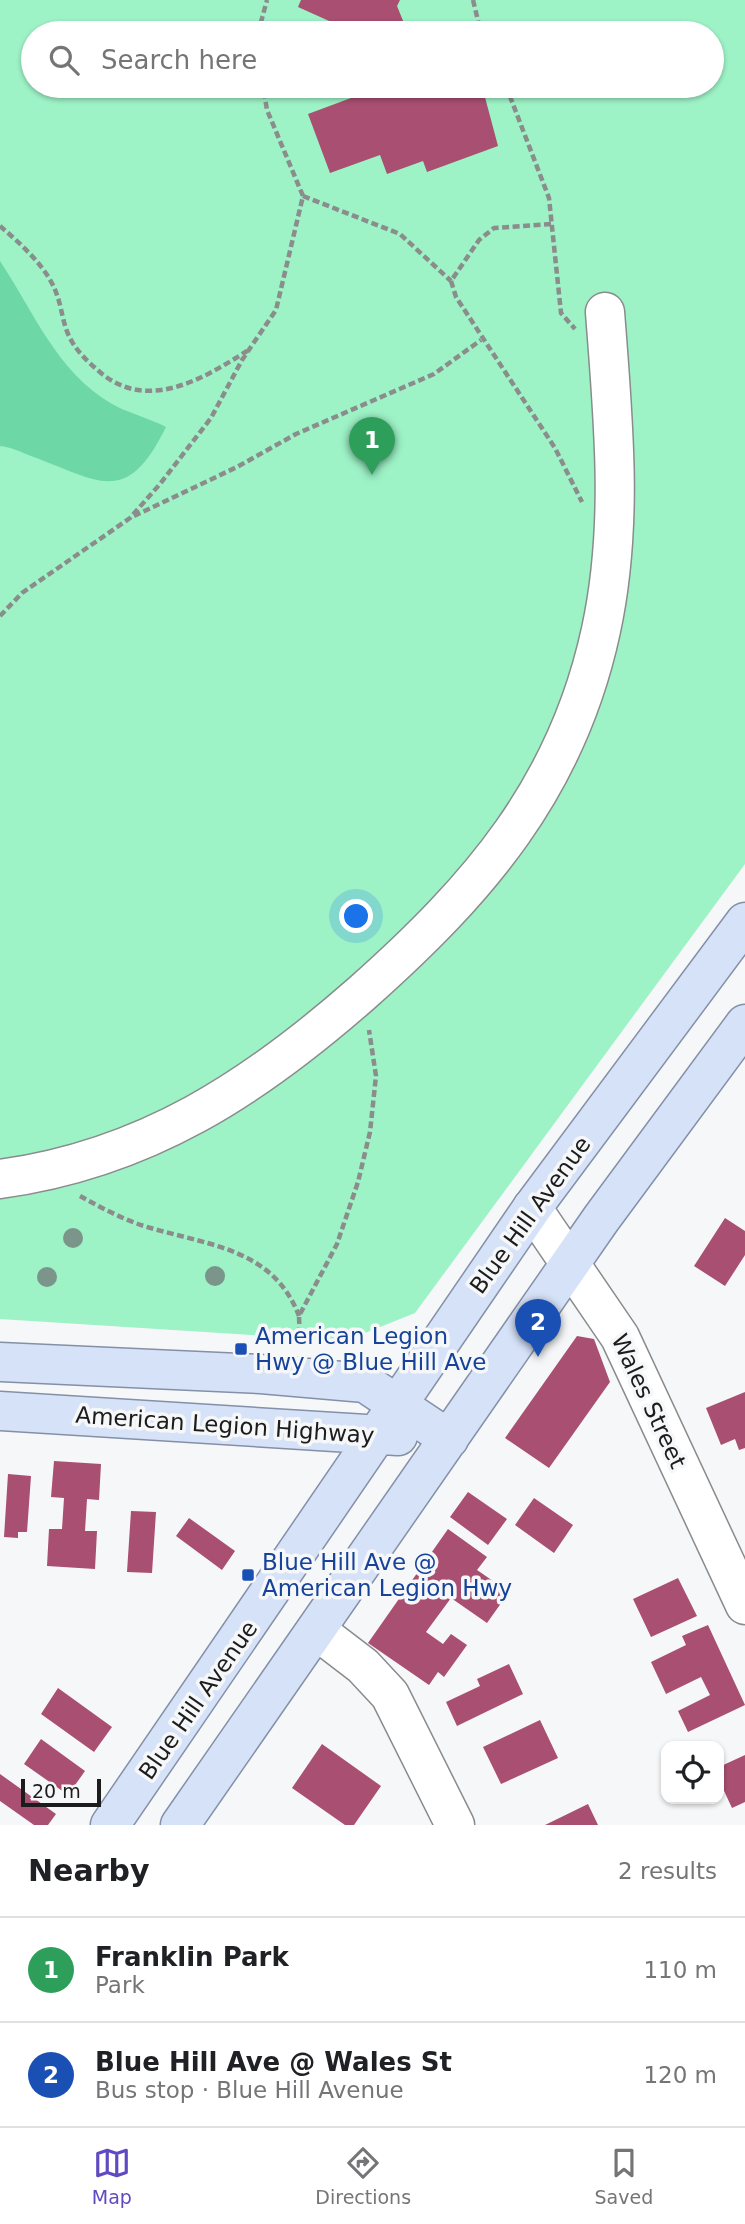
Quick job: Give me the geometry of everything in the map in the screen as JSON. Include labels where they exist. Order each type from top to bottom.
[{"type":"main road","name":"Blue Hill Avenue","points":[[110,1825],[532,1208],[745,922]]},
{"type":"main road","points":[[180,1825],[571,1263],[745,1024]]},
{"type":"main road","name":"American Legion Highway","points":[[0,1362],[261,1374],[365,1383],[388,1420]]},
{"type":"main road","name":"American Legion Highway","points":[[0,1411],[388,1420],[449,1439]]},
{"type":"street","points":[[0,1179],[51,1170],[127,1147],[173,1128],[227,1098],[281,1060],[364,991],[416,943],[496,858],[544,782],[575,715],[601,631],[610,582],[616,507],[605,312]]},
{"type":"street","name":"Wales Street","points":[[532,1208],[620,1337],[745,1605]]},
{"type":"street","points":[[316,1630],[363,1666],[390,1695],[455,1825]]},
{"type":"path","points":[[261,21],[267,0]]},
{"type":"path","points":[[473,0],[478,21]]},
{"type":"path","points":[[130,518],[195,440],[276,310],[303,196],[267,110],[265,98]]},
{"type":"path","points":[[511,98],[538,163],[549,198],[561,313],[609,365]]},
{"type":"path","points":[[303,196],[400,234],[451,281],[456,297],[481,340],[555,448],[584,508]]},
{"type":"path","points":[[451,281],[479,240],[494,228],[551,224]]},
{"type":"path","points":[[0,226],[47,274],[69,336],[77,349],[98,370],[118,384],[142,392],[171,389],[208,374],[251,349]]},
{"type":"path","points":[[0,616],[22,593],[130,518],[237,467],[296,434],[434,374],[481,340]]},
{"type":"path","points":[[299,1316],[337,1244],[358,1182],[370,1132],[376,1076],[364,991]]},
{"type":"path","points":[[51,1170],[81,1196],[108,1210],[143,1225],[214,1243],[246,1255],[281,1283],[294,1302],[299,1316],[300,1344]]},
{"type":"green space","points":[[0,0],[745,0],[745,864],[415,1313],[345,1341],[0,1319]]},
{"type":"green space","points":[[0,261],[48,339],[76,375],[112,404],[166,427],[152,453],[138,469],[124,478],[109,481],[93,479],[0,446]]},
{"type":"building","points":[[301,0],[400,0],[397,6],[403,21],[329,21],[298,7]]},
{"type":"building","points":[[351,98],[485,98],[498,146],[427,172],[423,161],[387,174],[380,155],[330,173],[308,114]]},
{"type":"building","points":[[725,1218],[745,1231],[745,1255],[725,1286],[694,1266]]},
{"type":"building","points":[[577,1336],[594,1339],[610,1382],[549,1468],[505,1438]]},
{"type":"building","points":[[745,1392],[745,1448],[739,1450],[735,1439],[721,1445],[706,1408]]},
{"type":"building","points":[[54,1461],[101,1464],[99,1500],[87,1499],[85,1531],[97,1531],[95,1569],[47,1566],[49,1529],[62,1529],[64,1498],[51,1497]]},
{"type":"building","points":[[8,1474],[31,1476],[27,1532],[18,1532],[18,1538],[4,1537]]},
{"type":"building","points":[[468,1492],[507,1519],[488,1545],[450,1517]]},
{"type":"building","points":[[534,1498],[573,1525],[554,1553],[515,1525]]},
{"type":"building","points":[[131,1511],[156,1512],[152,1573],[127,1572]]},
{"type":"building","points":[[189,1518],[235,1551],[222,1570],[176,1536]]},
{"type":"building","points":[[448,1529],[487,1557],[477,1570],[509,1592],[487,1623],[451,1598],[426,1632],[443,1644],[451,1634],[467,1645],[444,1677],[438,1672],[429,1685],[368,1643]]},
{"type":"building","points":[[678,1578],[697,1616],[651,1637],[633,1599]]},
{"type":"building","points":[[708,1625],[745,1705],[688,1732],[678,1711],[710,1695],[701,1677],[666,1694],[651,1662],[686,1645],[682,1636]]},
{"type":"building","points":[[509,1664],[523,1694],[457,1726],[446,1702],[480,1686],[477,1679]]},
{"type":"building","points":[[58,1688],[112,1727],[94,1752],[41,1714]]},
{"type":"building","points":[[540,1720],[558,1758],[501,1784],[483,1747]]},
{"type":"building","points":[[41,1739],[85,1771],[68,1795],[24,1764]]},
{"type":"building","points":[[322,1744],[381,1786],[354,1825],[345,1825],[292,1788]]},
{"type":"building","points":[[745,1755],[745,1802],[732,1808],[724,1791],[724,1765]]},
{"type":"building","points":[[0,1774],[56,1814],[48,1825],[34,1825],[0,1801]]},
{"type":"building","points":[[588,1804],[598,1825],[545,1825]]},
{"type":"place","name":"Franklin Park","points":[[372,475]]},
{"type":"place","name":"American Legion Hwy @ Blue Hill Ave","points":[[241,1349]]},
{"type":"place","name":"Blue Hill Ave @ Wales St","points":[[538,1357]]},
{"type":"place","name":"Blue Hill Ave @ American Legion Hwy","points":[[248,1575]]}]
